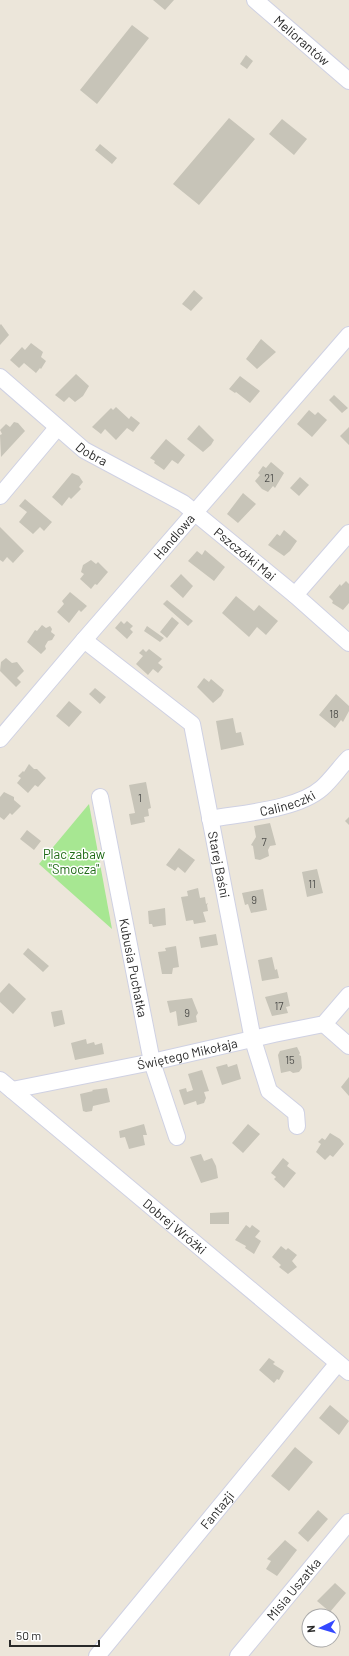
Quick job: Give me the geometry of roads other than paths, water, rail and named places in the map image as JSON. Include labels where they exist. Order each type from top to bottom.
[{"type":"street","name":"Meliorantów","points":[[255,0],[349,81]]},
{"type":"street","name":"Handlowa","points":[[0,739],[349,335]]},
{"type":"street","name":"Dobra","points":[[0,377],[84,450],[175,499],[195,513]]},
{"type":"street","points":[[0,496],[57,428]]},
{"type":"street","name":"Pszczółki Mai","points":[[195,513],[295,595],[349,642]]},
{"type":"street","points":[[295,595],[349,532]]},
{"type":"street","name":"Starej Baśni","points":[[84,640],[192,724],[253,1040],[269,1091],[296,1113],[297,1126]]},
{"type":"street","name":"Calineczki","points":[[210,818],[294,804],[323,788],[349,758]]},
{"type":"street","name":"Kubusia Puchatka","points":[[100,797],[152,1062],[176,1137]]},
{"type":"street","points":[[349,996],[324,1024],[349,1046]]},
{"type":"street","name":"Świętego Mikołaja","points":[[6,1085],[152,1062],[324,1024]]},
{"type":"street","name":"Dobrej Wróżki","points":[[6,1085],[343,1368]]},
{"type":"street","name":"Fantazji","points":[[96,1656],[343,1368]]},
{"type":"street","name":"Misia Uszatka","points":[[238,1656],[349,1522]]},
{"type":"park label","name":"Plac zabaw \"Smocza\"","points":[[74,862]]}]
